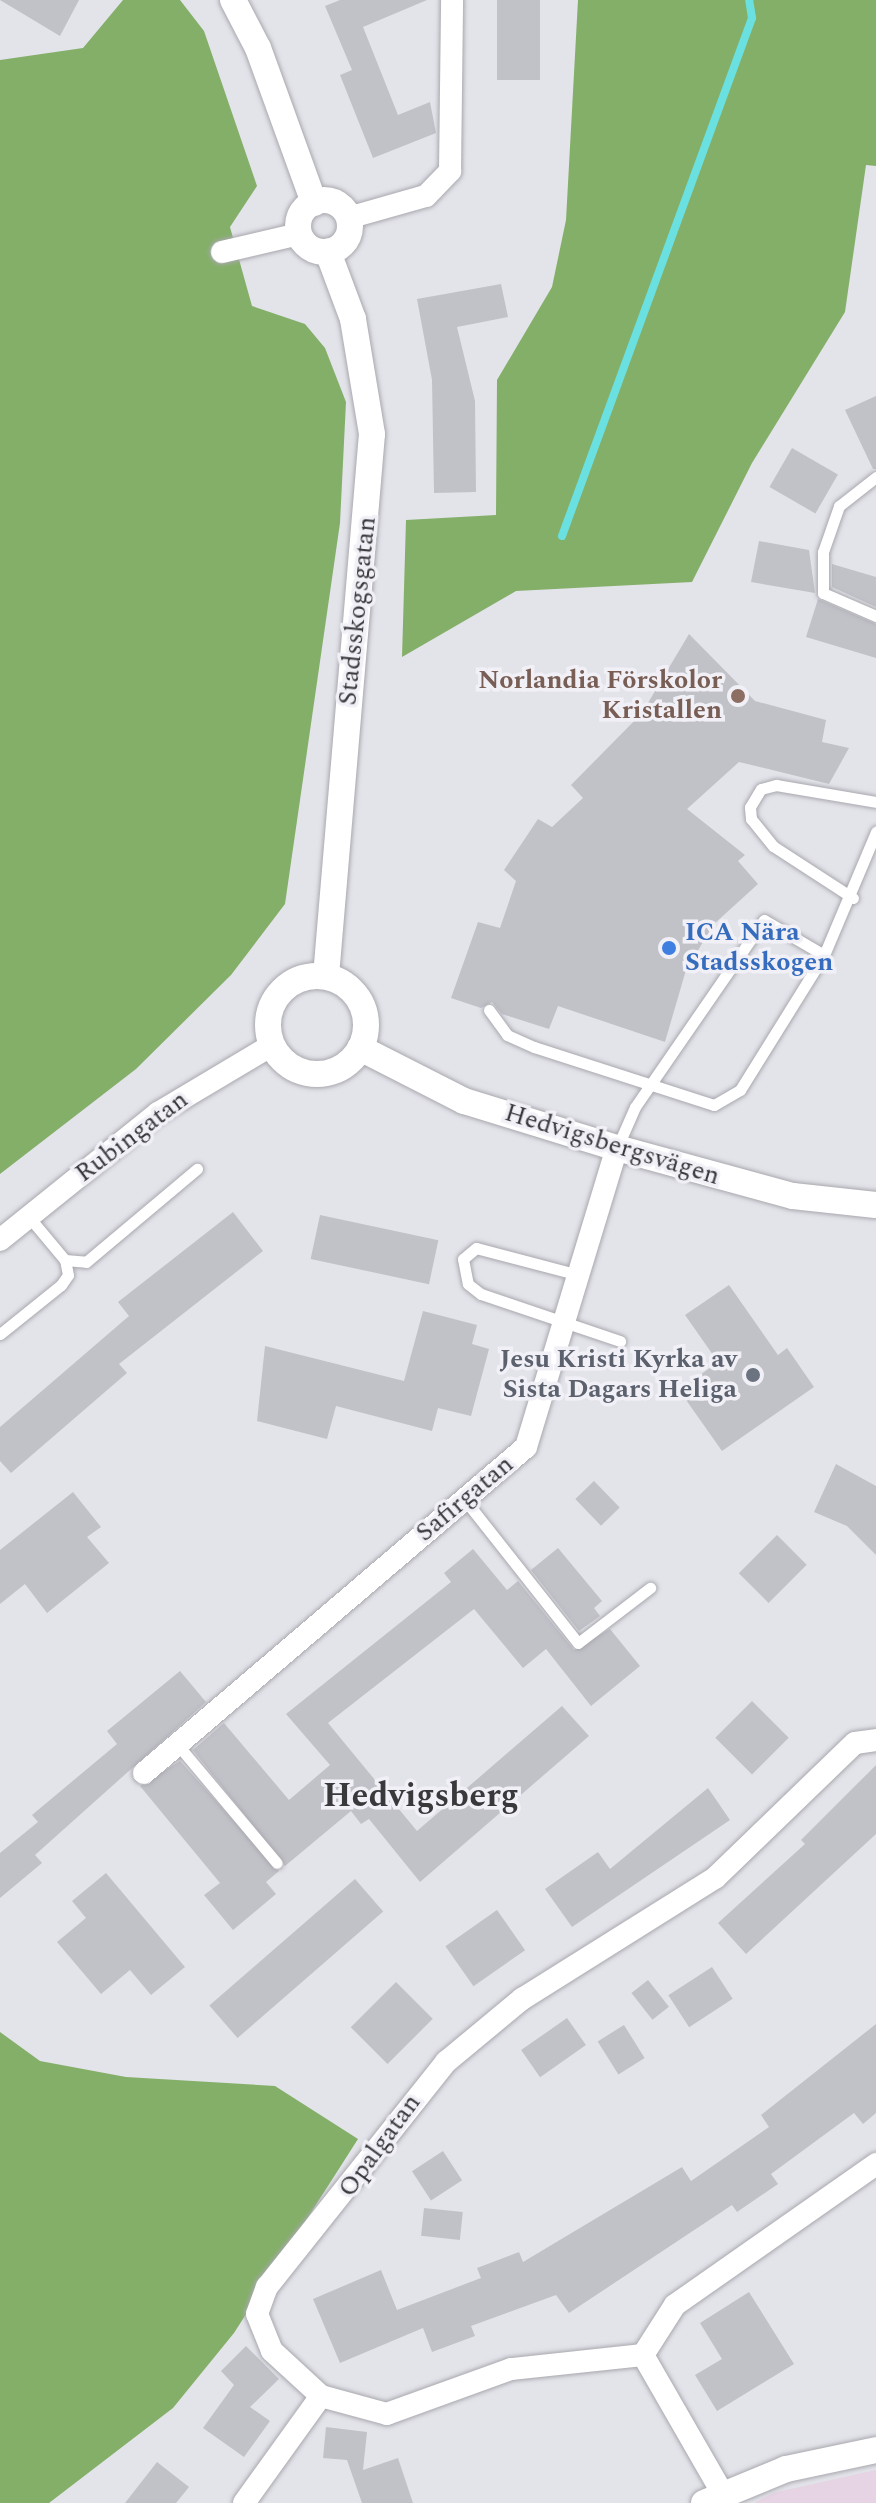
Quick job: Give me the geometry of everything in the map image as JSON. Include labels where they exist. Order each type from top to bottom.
[{"type":"street","points":[[233,0],[258,48],[314,203]]},
{"type":"street","points":[[348,218],[426,196],[450,171],[452,0]]},
{"type":"street","points":[[314,203],[337,204],[348,218],[344,242],[328,252],[310,249],[299,234],[301,216],[314,203]]},
{"type":"street","points":[[222,252],[299,234]]},
{"type":"street","name":"Stadsskogsgatan","points":[[326,976],[372,434],[353,319],[328,252]]},
{"type":"street","points":[[326,976],[361,1005],[360,1048],[343,1067],[319,1074],[287,1064],[272,1045],[268,1021],[281,991],[302,978],[326,976]]},
{"type":"street","name":"Rubingatan","points":[[0,1240],[158,1113],[272,1045]]},
{"type":"street","name":"Hedvigsbergsvägen","points":[[360,1048],[464,1101],[617,1148],[793,1196],[876,1205]]},
{"type":"street","name":"Safirgatan","points":[[144,1773],[526,1447],[617,1148]]},
{"type":"street","name":"Opalgatan","points":[[643,2355],[511,2369],[387,2414],[321,2396],[272,2351],[257,2314],[267,2287],[331,2215],[399,2114],[446,2062],[522,1999],[715,1878],[855,1743],[876,1740]]},
{"type":"street","points":[[876,2164],[675,2305],[643,2355],[714,2499],[826,2457],[876,2450]]},
{"type":"street","points":[[244,2503],[321,2396]]},
{"type":"lane","points":[[876,477],[839,506],[823,552],[823,593],[876,616]]},
{"type":"lane","points":[[853,898],[773,846],[751,819],[750,807],[761,789],[776,785],[876,802]]},
{"type":"lane","points":[[489,1010],[520,1041],[650,1087],[714,1105],[730,1101],[824,955],[853,898],[876,832]]},
{"type":"lane","points":[[617,1148],[650,1087],[764,920],[824,955]]},
{"type":"lane","points":[[65,1260],[86,1262],[197,1169]]},
{"type":"lane","points":[[0,1334],[61,1285],[68,1275],[65,1260],[29,1217]]},
{"type":"lane","points":[[579,1275],[476,1248],[463,1259],[468,1284],[481,1294],[620,1341]]},
{"type":"lane","points":[[465,1500],[578,1643],[650,1588]]},
{"type":"lane","points":[[172,1749],[277,1863]]},
{"type":"shaded area","points":[[876,2470],[876,2503],[754,2503],[773,2493]]},
{"type":"green space","points":[[123,0],[180,0],[204,31],[257,186],[230,227],[252,306],[305,324],[325,348],[346,402],[340,523],[285,904],[231,975],[136,1069],[0,1174],[0,60],[83,48]]},
{"type":"green space","points":[[578,0],[876,0],[876,166],[866,165],[845,312],[752,463],[692,582],[516,591],[402,657],[406,520],[496,515],[497,380],[552,287],[566,220]]},
{"type":"green space","points":[[0,2032],[40,2061],[126,2077],[275,2086],[358,2139],[234,2333],[173,2408],[49,2503],[0,2503]]},
{"type":"building","points":[[0,0],[79,0],[60,36]]},
{"type":"building","points":[[340,0],[427,0],[363,27],[398,115],[430,102],[436,133],[373,158],[340,75],[352,70],[325,6]]},
{"type":"building","points":[[497,0],[540,0],[540,80],[497,80]]},
{"type":"building","points":[[501,284],[508,317],[457,327],[475,401],[476,492],[434,493],[432,380],[417,299]]},
{"type":"building","points":[[876,396],[876,469],[873,469],[845,410]]},
{"type":"building","points":[[792,448],[838,474],[815,513],[770,487]]},
{"type":"building","points":[[759,541],[809,550],[815,593],[751,582]]},
{"type":"building","points":[[832,564],[876,577],[876,607],[832,587]]},
{"type":"building","points":[[818,599],[876,624],[876,658],[806,637]]},
{"type":"building","points":[[689,634],[755,701],[826,720],[822,742],[849,748],[829,784],[739,762],[687,809],[745,855],[738,861],[758,884],[714,924],[686,970],[665,1042],[558,1006],[549,1029],[502,1014],[492,1002],[481,1008],[451,998],[478,922],[500,928],[516,881],[504,870],[538,819],[552,827],[583,798],[571,785],[642,713]]},
{"type":"building","points":[[233,1212],[263,1251],[119,1364],[127,1373],[11,1473],[0,1461],[0,1427],[129,1316],[118,1302]]},
{"type":"building","points":[[320,1215],[438,1240],[429,1284],[311,1259]]},
{"type":"building","name":"Jesu Kristi Kyrka av Sista Dagars Heliga","points":[[729,1285],[778,1355],[787,1348],[814,1387],[722,1451],[679,1390],[718,1362],[685,1315]]},
{"type":"building","points":[[423,1311],[477,1325],[472,1344],[489,1349],[471,1416],[438,1408],[432,1431],[336,1406],[327,1439],[257,1421],[265,1346],[404,1381]]},
{"type":"building","points":[[836,1464],[876,1486],[876,1555],[847,1526],[814,1512]]},
{"type":"building","points":[[594,1481],[620,1508],[601,1526],[575,1499]]},
{"type":"building","points":[[73,1492],[101,1527],[87,1537],[109,1563],[47,1613],[25,1584],[0,1604],[0,1550]]},
{"type":"building","points":[[777,1535],[807,1565],[769,1603],[739,1573]]},
{"type":"building","points":[[558,1548],[602,1601],[594,1608],[600,1616],[579,1631],[531,1570]]},
{"type":"building","points":[[473,1549],[507,1590],[518,1581],[574,1650],[610,1629],[640,1666],[591,1706],[546,1649],[523,1668],[474,1609],[328,1723],[417,1831],[562,1706],[589,1736],[420,1882],[369,1819],[361,1824],[351,1811],[285,1866],[193,1750],[224,1723],[289,1800],[330,1765],[286,1714],[451,1582],[444,1573]]},
{"type":"building","points":[[180,1671],[206,1702],[35,1855],[42,1863],[0,1898],[0,1853],[38,1822],[32,1815],[117,1744],[107,1731]]},
{"type":"building","points":[[752,1701],[789,1738],[752,1775],[715,1738]]},
{"type":"building","points":[[180,1761],[279,1871],[266,1882],[276,1894],[233,1930],[204,1895],[220,1883],[140,1786]]},
{"type":"building","points":[[876,1765],[876,1834],[746,1954],[718,1923],[805,1844],[801,1840]]},
{"type":"building","points":[[708,1788],[730,1820],[572,1927],[545,1889],[598,1852],[610,1869]]},
{"type":"building","points":[[106,1873],[185,1967],[151,1995],[130,1970],[101,1994],[57,1942],[86,1918],[72,1901]]},
{"type":"building","points":[[355,1879],[383,1911],[238,2038],[209,2006]]},
{"type":"building","points":[[497,1910],[525,1950],[473,1986],[445,1946]]},
{"type":"building","points":[[712,1967],[733,1999],[689,2027],[668,1995]]},
{"type":"building","points":[[648,1980],[669,2007],[652,2020],[631,1993]]},
{"type":"building","points":[[396,1982],[433,2019],[388,2064],[351,2027]]},
{"type":"building","points":[[567,2018],[586,2045],[540,2077],[521,2050]]},
{"type":"building","points":[[876,2024],[876,2113],[863,2124],[854,2113],[771,2174],[778,2184],[737,2212],[732,2205],[569,2313],[556,2295],[471,2326],[475,2336],[432,2352],[423,2328],[340,2363],[313,2299],[381,2270],[397,2310],[481,2278],[477,2268],[519,2252],[523,2262],[682,2167],[691,2181],[769,2127],[761,2115]]},
{"type":"building","points":[[624,2025],[645,2058],[618,2075],[598,2041]]},
{"type":"building","points":[[443,2151],[462,2180],[431,2201],[412,2171]]},
{"type":"building","points":[[424,2208],[463,2212],[460,2240],[421,2236]]},
{"type":"building","points":[[749,2292],[794,2364],[717,2411],[695,2375],[722,2359],[700,2323]]},
{"type":"building","points":[[246,2346],[279,2379],[250,2407],[270,2421],[244,2457],[203,2428],[234,2385],[221,2371]]},
{"type":"building","points":[[326,2427],[367,2432],[363,2470],[398,2458],[413,2503],[362,2503],[347,2460],[323,2458]]},
{"type":"building","points":[[157,2462],[189,2487],[176,2503],[125,2503]]},
{"type":"waterway","points":[[562,536],[752,18],[749,0]]},
{"type":"place","name":"Norlandia Förskolor Kristallen","points":[[738,696]]},
{"type":"place","name":"ICA Nära Stadsskogen","points":[[669,948]]},
{"type":"place","name":"Jesu Kristi Kyrka av Sista Dagars Heliga","points":[[753,1375]]},
{"type":"district","name":"Hedvigsberg","points":[[421,1797]]}]
